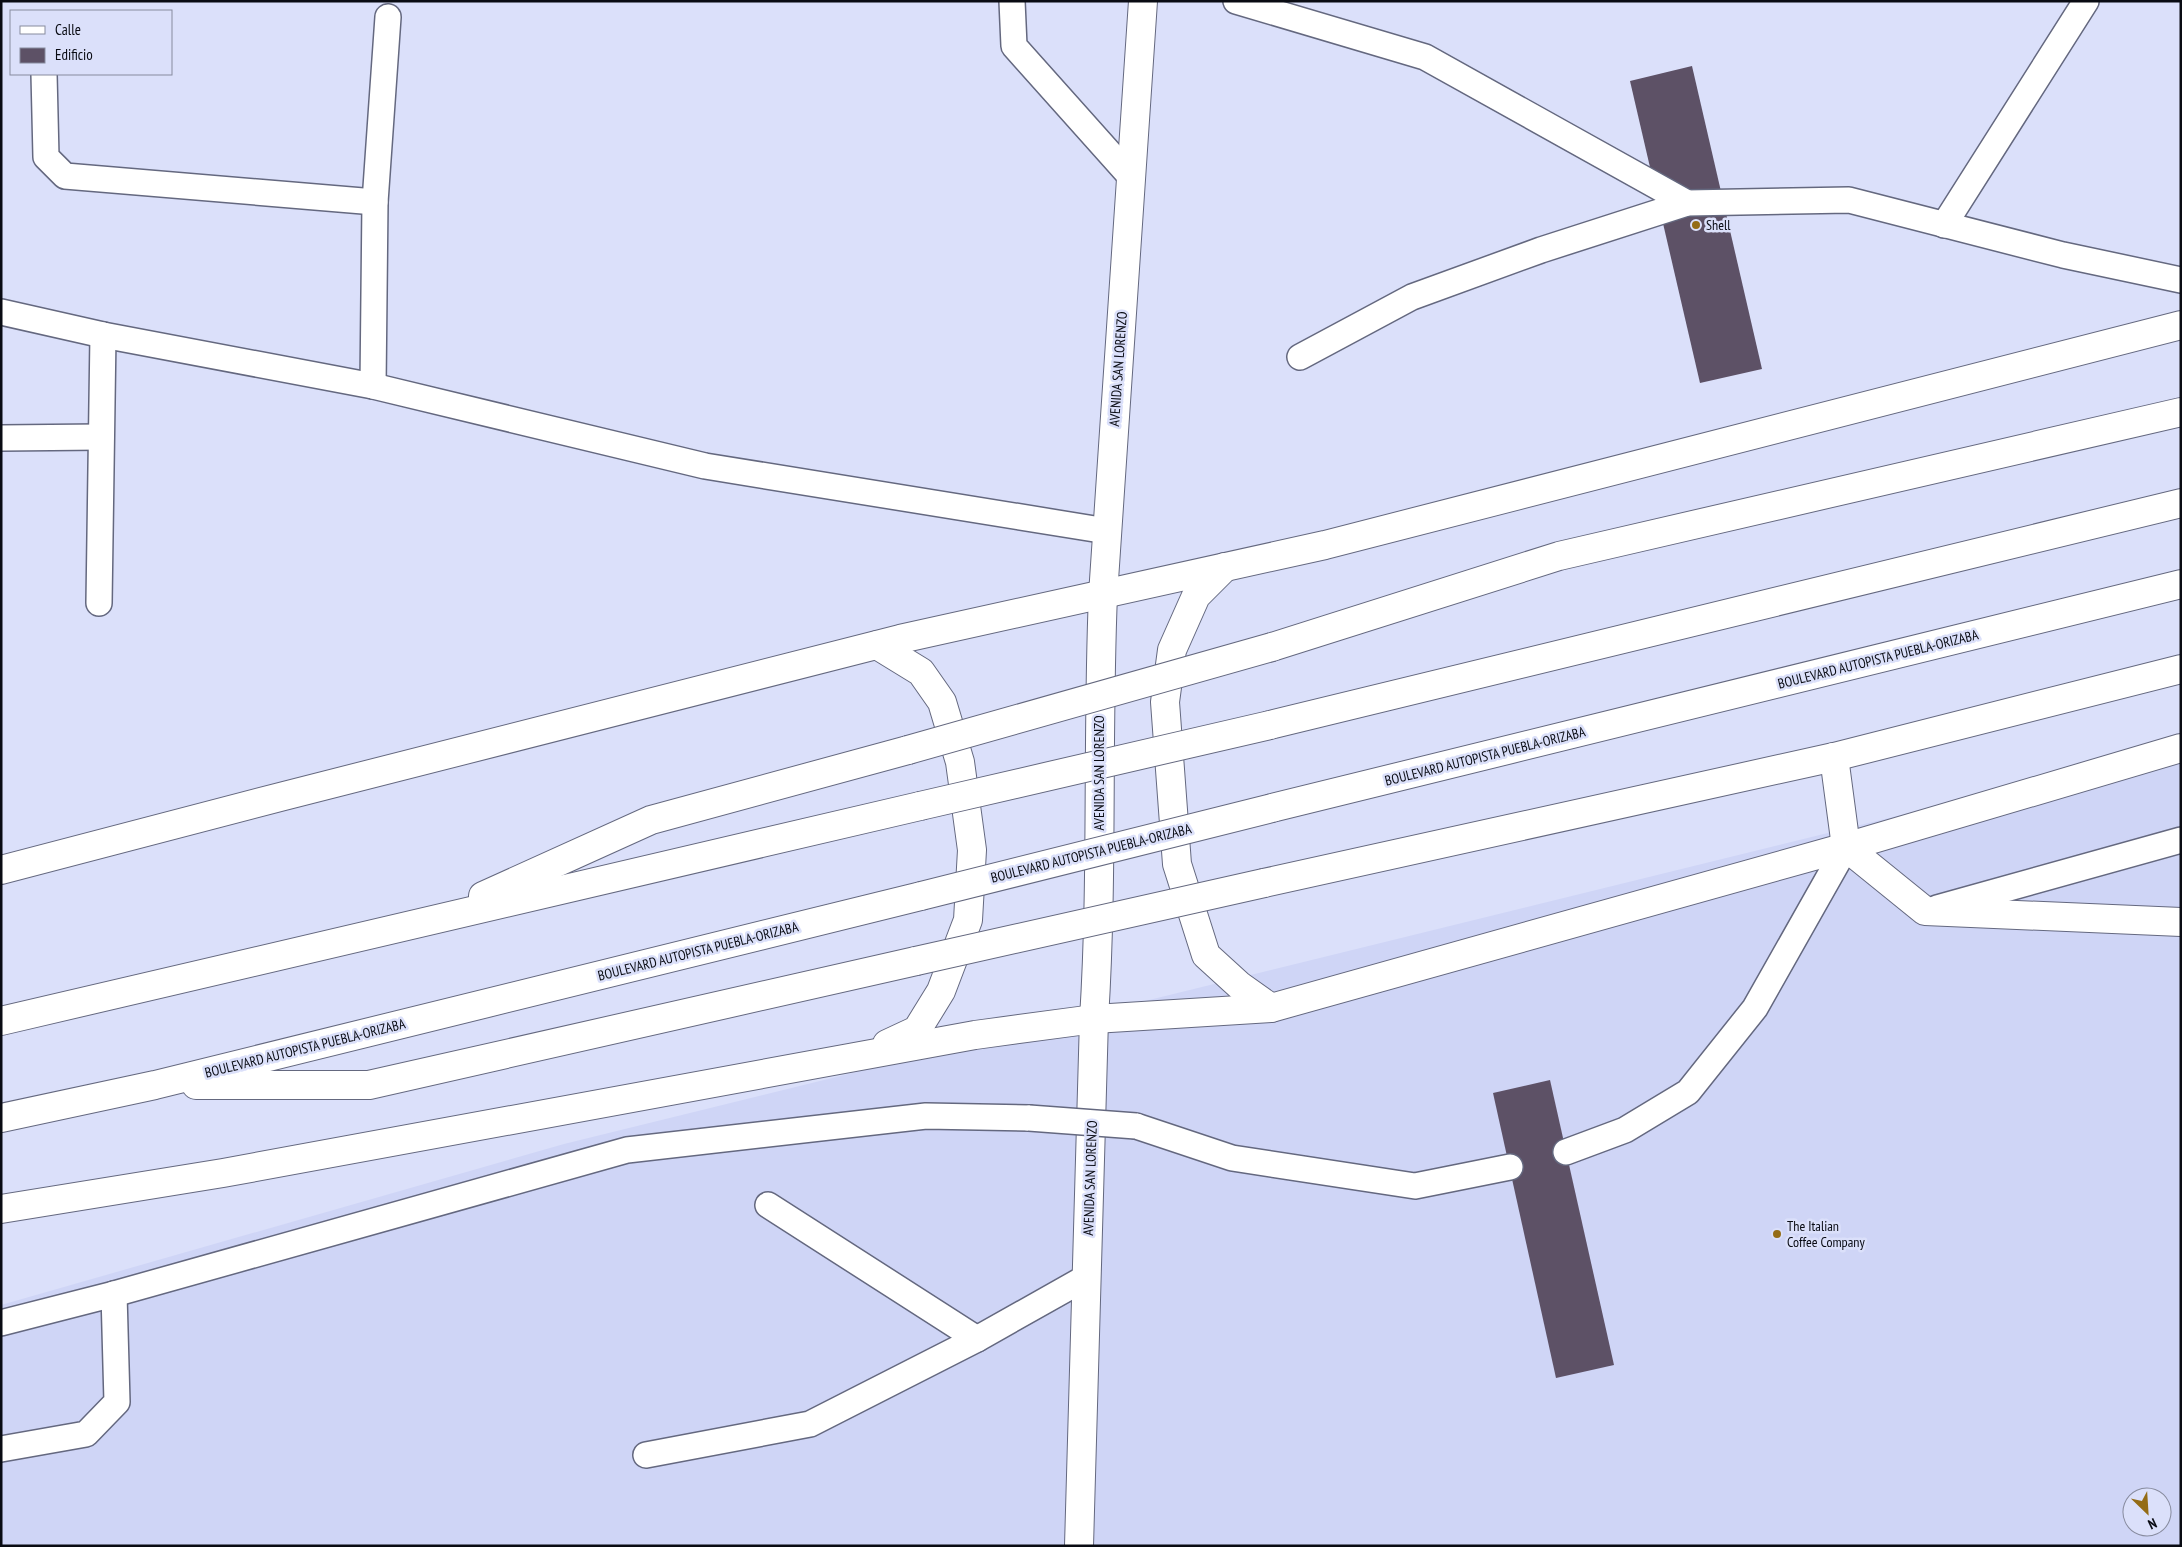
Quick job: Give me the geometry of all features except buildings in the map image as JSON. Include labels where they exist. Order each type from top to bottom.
[{"type":"main road","name":"AVENIDA SAN LORENZO","points":[[1079,1546],[1094,1019],[1098,966],[1100,676],[1103,594],[1143,1]]},
{"type":"main road","points":[[1,870],[293,793],[877,645],[1325,545],[2181,325]]},
{"type":"main road","points":[[424,922],[651,820],[908,750],[1272,647],[1559,556],[2181,412]]},
{"type":"main road","points":[[1,1021],[1270,726],[2181,503]]},
{"type":"main road","points":[[1225,567],[1196,596],[1172,650],[1165,702],[1177,864],[1206,954],[1240,986],[1271,1008]]},
{"type":"main road","name":"BOULEVARD AUTOPISTA PUEBLA-ORIZABA","points":[[1,1118],[155,1085],[2181,584]]},
{"type":"main road","points":[[859,1057],[917,1030],[941,991],[968,920],[972,850],[960,762],[942,702],[921,672],[877,645]]},
{"type":"main road","points":[[155,1085],[369,1085],[1264,883],[1834,757],[2181,669]]},
{"type":"main road","points":[[1,1209],[223,1173],[974,1035],[1094,1019],[1271,1008],[1846,847],[2181,748]]},
{"type":"main road","points":[[1834,757],[1846,847],[1925,911],[2181,922]]},
{"type":"lane","points":[[1012,1],[1014,46],[1131,177]]},
{"type":"lane","points":[[1236,1],[1425,57],[1687,203]]},
{"type":"lane","points":[[1944,225],[2086,1]]},
{"type":"lane","points":[[372,386],[375,202],[388,17]]},
{"type":"lane","points":[[44,75],[46,156],[65,176],[375,202]]},
{"type":"lane","points":[[1300,356],[1412,297],[1541,250],[1687,203],[1849,200],[2062,255],[2181,280]]},
{"type":"lane","points":[[1,312],[103,334],[372,386],[704,466],[1106,531]]},
{"type":"lane","points":[[99,603],[103,334]]},
{"type":"lane","points":[[1,438],[101,437]]},
{"type":"lane","points":[[1925,911],[2181,840]]},
{"type":"lane","points":[[1566,1152],[1624,1130],[1688,1092],[1755,1008],[1846,847]]},
{"type":"lane","points":[[1,1323],[114,1294],[627,1150],[926,1116],[1029,1118],[1136,1126],[1232,1158],[1415,1186],[1510,1167]]},
{"type":"lane","points":[[768,1205],[977,1340]]},
{"type":"lane","points":[[646,1455],[810,1424],[977,1340],[1087,1277]]},
{"type":"lane","points":[[1,1449],[86,1434],[117,1402],[114,1294]]},
{"type":"shaded area","points":[[2181,746],[2181,1546],[1,1546],[1,1305],[564,1144]]},
{"type":"place","name":"Shell","points":[[1696,225]]},
{"type":"place","name":"The Italian Coffee Company","points":[[1777,1234]]}]
